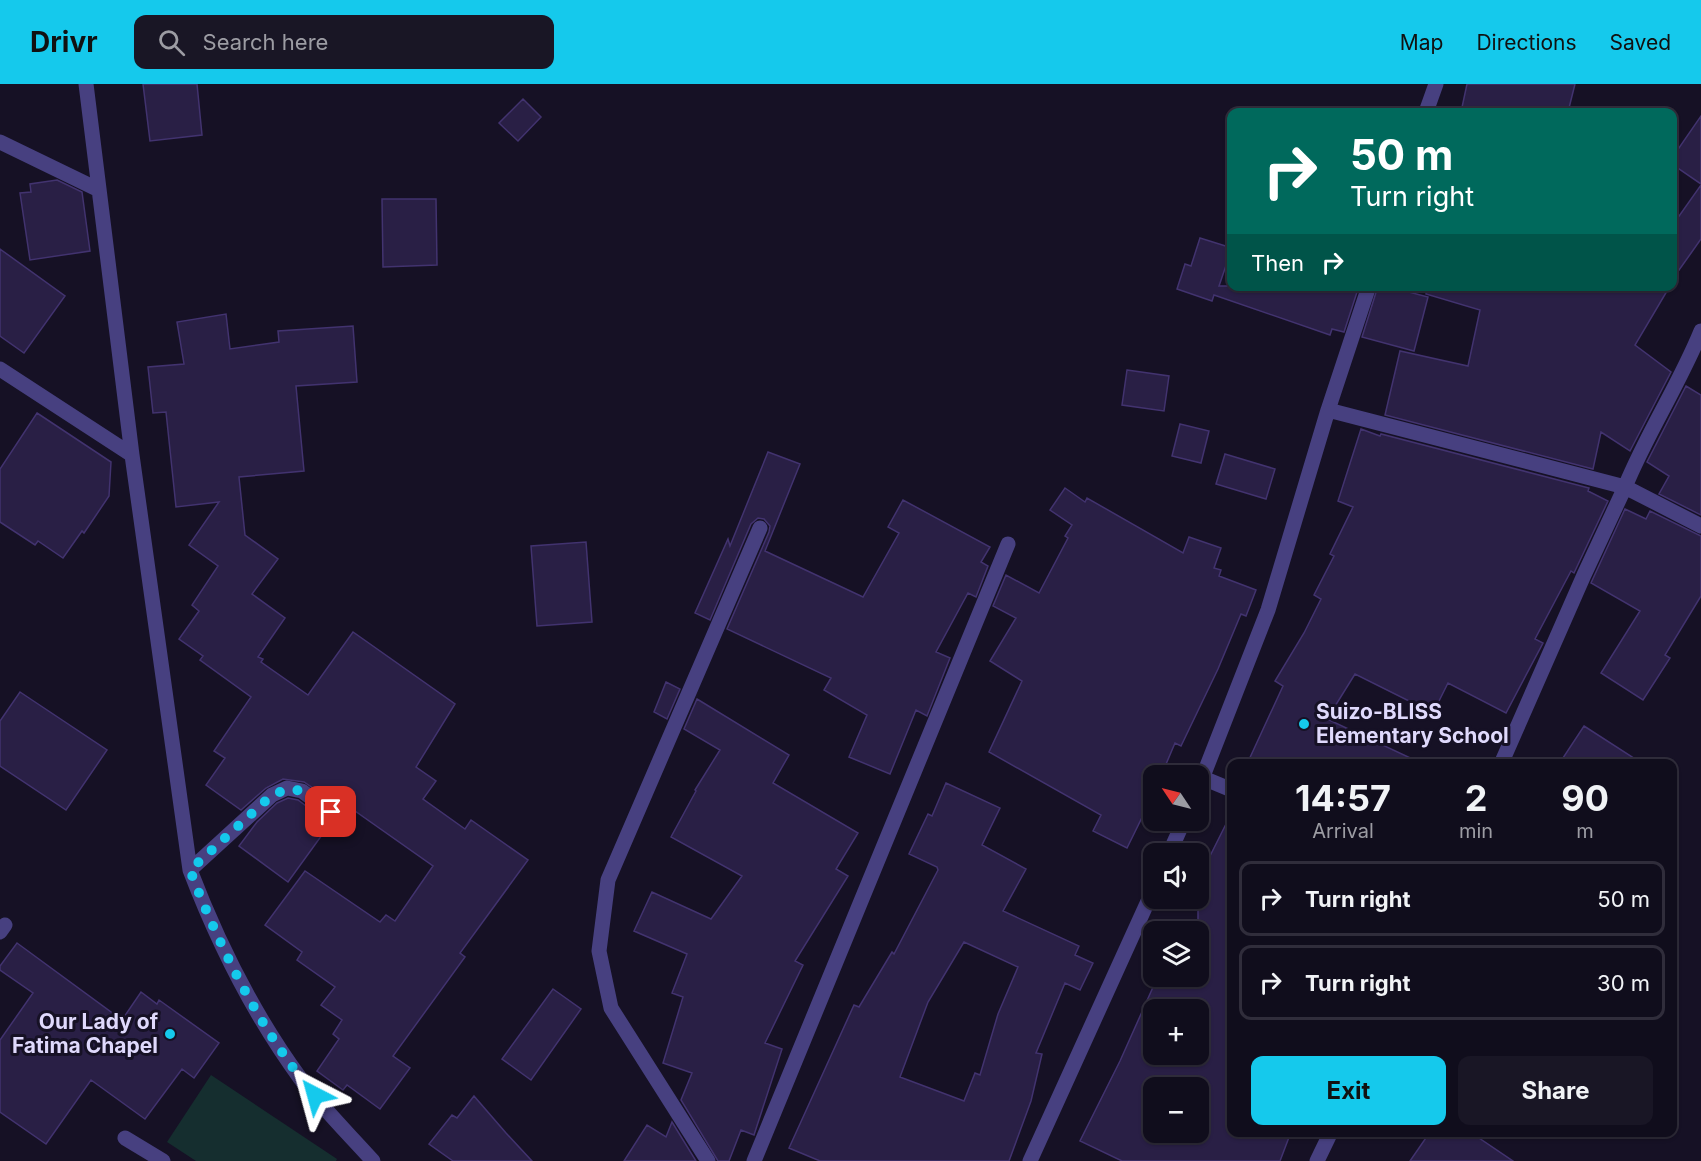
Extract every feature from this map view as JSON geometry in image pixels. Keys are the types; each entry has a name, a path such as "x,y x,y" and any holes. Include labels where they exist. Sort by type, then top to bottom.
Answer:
{"street":[{"path":"86,84 97,189 132,455 190,870 206,912 254,1006 301,1079 373,1161"},
{"path":"1427,108 1436,84"},
{"path":"0,142 97,189"},
{"path":"1208,765 1268,610 1328,410 1367,291"},
{"path":"1503,759 1638,455 1692,353 1701,331"},
{"path":"0,369 132,455"},
{"path":"1328,410 1625,487 1701,526"},
{"path":"708,1161 611,1008 599,951 608,880 760,528"},
{"path":"754,1161 1008,544"},
{"path":"1209,785 1227,789"},
{"path":"190,870 272,795 287,789 302,791 345,823"},
{"path":"1030,1161 1144,909"},
{"path":"1317,1161 1328,1137"},
{"path":"125,1138 163,1161"}],"green space":[{"path":"211,1075 337,1159 336,1161 196,1161 167,1142"}],"building":[{"path":"143,84 197,84 202,135 150,141"},
{"path":"1467,84 1575,84 1569,108 1462,108"},
{"path":"523,99 541,117 518,141 499,123"},
{"path":"1701,116 1701,184 1677,167 1677,151"},
{"path":"57,180 82,192 90,251 30,260 20,193 31,192 30,184"},
{"path":"1701,185 1701,239 1677,273 1677,219"},
{"path":"382,199 436,199 437,265 383,267"},
{"path":"1200,238 1227,246 1227,263 1219,286 1227,286 1227,291 1357,291 1344,332 1332,329 1330,335 1214,295 1212,301 1177,289 1185,264 1191,266"},
{"path":"0,249 65,296 24,353 0,336"},
{"path":"1376,291 1405,291 1428,297 1414,351 1362,337"},
{"path":"1426,291 1667,291 1635,345 1671,372 1630,451 1601,432 1593,469 1385,415 1400,351 1468,366 1480,310 1426,294"},
{"path":"226,314 230,349 279,342 278,331 353,326 357,382 296,386 304,471 239,477 245,535 278,559 252,594 285,618 258,657 263,659 261,662 308,695 353,632 455,704 416,767 436,781 423,799 465,829 471,820 528,860 460,953 465,957 393,1056 410,1068 380,1109 347,1085 343,1090 317,1071 339,1039 333,1034 342,1020 321,1005 335,987 297,960 302,952 265,925 305,871 380,922 386,915 395,921 433,866 345,804 342,808 304,782 283,779 266,788 241,810 206,785 225,758 214,751 251,697 200,660 203,656 179,639 199,611 192,605 218,566 189,545 219,502 176,507 166,412 153,413 148,367 184,364 177,322"},
{"path":"1127,370 1169,376 1164,411 1122,405"},
{"path":"1686,386 1701,395 1701,515 1659,494 1669,476 1647,462"},
{"path":"37,413 111,462 109,496 84,533 82,531 63,558 38,541 35,545 0,522 0,469"},
{"path":"1180,424 1209,431 1201,463 1172,456"},
{"path":"1361,429 1380,436 1381,434 1589,488 1588,491 1608,501 1574,573 1571,571 1535,639 1543,643 1506,713 1448,683 1433,713 1355,674 1327,719 1412,759 1249,759 1283,686 1275,681 1304,633 1321,599 1314,595 1334,556 1330,554 1353,507 1338,501"},
{"path":"768,452 800,464 765,551 863,597 899,533 888,527 903,500 990,547 981,562 988,566 976,597 968,593 936,652 950,658 927,716 916,710 890,774 849,757 867,715 824,690 831,678 727,629 769,532 770,526 764,519 758,518 751,524 710,620 695,613 728,539 730,546"},
{"path":"1225,454 1275,469 1266,499 1216,484"},
{"path":"1065,488 1085,502 1087,498 1183,553 1189,537 1221,548 1214,568 1221,570 1219,576 1256,590 1246,616 1241,614 1218,669 1181,746 1175,743 1166,765 1143,765 1143,815 1127,848 1093,831 1101,815 989,752 1022,681 990,661 1016,618 993,606 1006,575 1039,593 1068,538 1065,536 1072,525 1050,510"},
{"path":"1625,509 1646,519 1650,511 1701,536 1701,596 1665,655 1670,658 1643,700 1601,673 1640,611 1591,583"},
{"path":"586,542 592,622 537,626 531,546"},
{"path":"666,682 680,689 667,719 654,712"},
{"path":"20,692 107,750 66,810 0,766 0,721"},
{"path":"697,699 789,755 773,783 858,833 836,869 848,876 795,961 803,965 765,1043 782,1049 754,1135 741,1130 729,1161 718,1161 681,1100 692,1073 663,1063 683,997 672,993 687,954 634,931 652,892 711,919 742,876 671,837 695,790 720,750 684,729"},
{"path":"1584,726 1635,759 1562,759"},
{"path":"946,783 1000,808 982,845 1026,869 1003,911 1079,946 1075,955 1093,963 1080,990 1065,983 1036,1053 1042,1054 1031,1101 1009,1161 820,1161 789,1148 854,1005 859,1007 892,952 894,954 938,870 937,867 909,854 928,814 932,816","holes":["964,942 1018,967 998,1014 980,1075 975,1073 964,1101 900,1077 928,1002"]},
{"path":"288,798 298,800 330,824 288,882 239,846 257,822 277,803"},
{"path":"1227,822 1227,1137 1289,1137 1280,1161 1122,1161 1080,1141 1143,1010 1143,1065 1209,1065 1209,999 1148,999 1153,987 1209,987 1209,921 1198,921 1198,909 1209,909 1209,858"},
{"path":"17,943 122,1020 141,992 157,1004 159,1000 219,1043 194,1078 182,1069 145,1119 91,1080 46,1144 0,1112 0,1040 33,993 0,970 0,966"},
{"path":"553,989 581,1009 531,1080 502,1059"},
{"path":"474,1096 532,1161 453,1161 429,1144 452,1115 457,1118"},
{"path":"672,1122 696,1161 624,1161 647,1125 666,1137"},
{"path":"1427,1137 1477,1137 1513,1161 1410,1161"}],"place":[{"name":"Suizo-BLISS Elementary School","path":"1304,724"},
{"name":"Our Lady of Fatima Chapel","path":"170,1034"}],"route":[{"path":"315,1095 301,1079 254,1006 206,912 190,870 272,795 287,789 302,791 331,812"}]}
